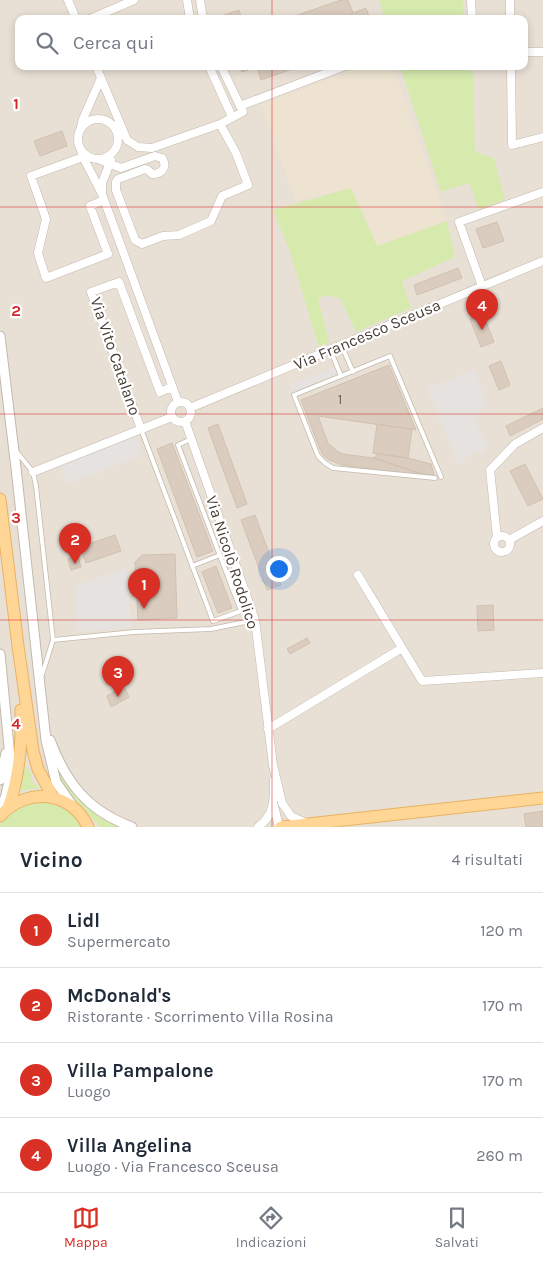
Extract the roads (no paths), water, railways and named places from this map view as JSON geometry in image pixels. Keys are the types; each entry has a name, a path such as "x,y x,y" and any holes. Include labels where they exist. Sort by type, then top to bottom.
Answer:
{"main road":[{"path":"0,498 33,751 38,769 53,797"},
{"path":"3,812 15,790 21,747 18,646"},
{"path":"3,812 22,800 37,796 53,797 76,809 89,824"},
{"path":"280,827 543,798"}],"street":[{"path":"68,0 74,15"},
{"path":"99,15 134,0"},
{"path":"187,0 189,15"},
{"path":"200,0 202,15"},
{"path":"471,0 472,15"},
{"path":"510,0 510,15"},
{"path":"528,52 543,52"},
{"path":"98,70 127,140"},
{"path":"211,70 232,117"},
{"path":"223,70 241,109"},
{"path":"80,130 89,121 101,120 107,122 116,132 138,147 152,148 220,124 241,109 334,70"},
{"path":"511,70 512,145 543,137"},
{"path":"101,78 83,119 78,143 103,197 178,402"},
{"path":"103,197 104,177 118,139 114,111"},
{"path":"104,177 121,168 156,156 162,158 165,162 162,172 158,174 152,174 144,169 118,179 116,182 116,190 135,240 138,243 142,244 163,236 179,235 211,221 222,196 248,185 236,153 220,124"},
{"path":"98,159 108,156 116,148"},
{"path":"82,153 121,168"},
{"path":"82,153 31,176 46,219 38,253 46,278 108,254 90,206 103,197"},
{"path":"482,286 459,222 543,192"},
{"name":"Via Francesco Sceusa","path":"190,408 543,261"},
{"name":"Via Vito Catalano","path":"141,428 91,292 119,282 160,392 172,387"},
{"path":"0,336 39,682 50,740 59,764 80,794 100,812 132,827"},
{"path":"178,402 184,402 190,408 191,414 185,421 176,421 172,416 172,407 178,402"},
{"path":"33,472 172,416"},
{"name":"Via Nicolò Rodolico","path":"185,421 255,620 280,827"},
{"path":"497,537 505,536 509,540 509,548 502,552 496,550 494,545 497,537 490,470 515,444 543,428"},
{"path":"509,540 543,521"},
{"path":"358,575 422,681 543,673"},
{"path":"268,729 402,648"},
{"path":"0,654 9,738 10,776 3,812"},
{"path":"42,701 51,767 56,782 76,809"},
{"path":"0,780 9,738"},
{"path":"258,827 278,803 291,816 308,824"}],"lane":[{"path":"341,344 353,372"},
{"path":"330,349 341,376"},
{"path":"435,478 332,468 318,456 294,395 390,356 441,477"},
{"path":"141,428 214,621 241,611 178,445 191,440"},
{"path":"14,449 33,472 53,640 39,682"},
{"path":"216,544 227,539"},
{"path":"192,566 220,555"},
{"path":"53,640 134,632 211,629 255,620"}],"place":[{"name":"Villa Angelina","path":"482,330"},
{"name":"McDonald's","path":"75,564"},
{"name":"Lidl","path":"144,609"},
{"name":"Villa Pampalone","path":"118,697"}]}
